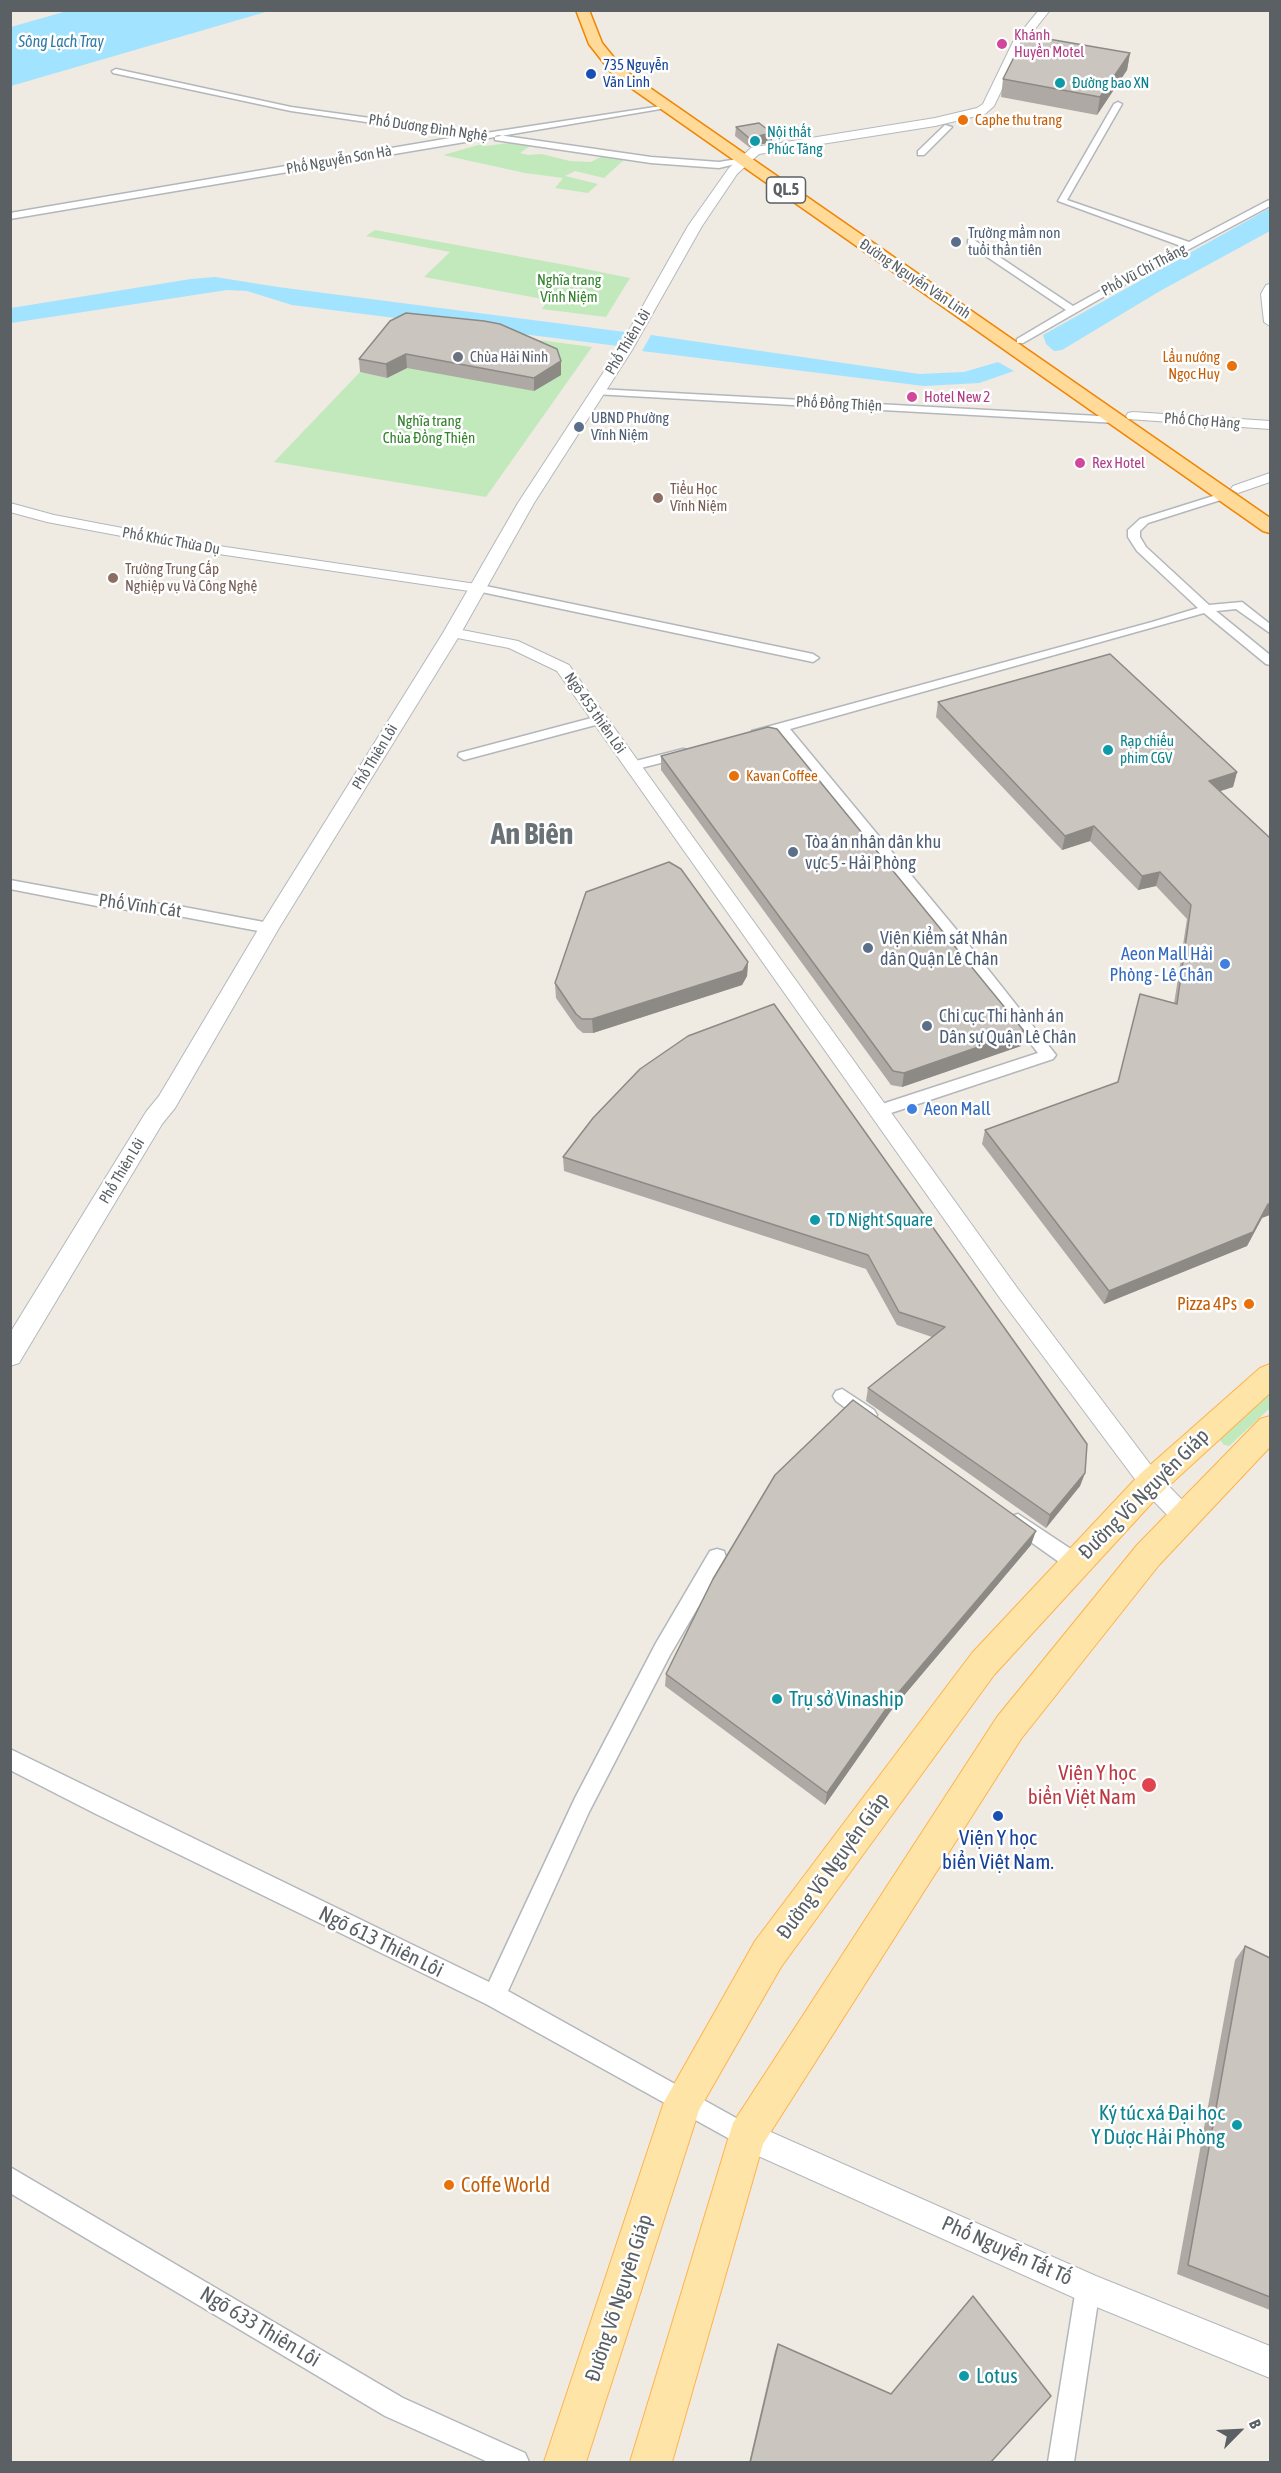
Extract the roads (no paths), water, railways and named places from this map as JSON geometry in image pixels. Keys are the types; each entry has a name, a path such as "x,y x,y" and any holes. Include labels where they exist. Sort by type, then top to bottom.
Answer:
{"highway":[{"name":"Đường Nguyễn Văn Linh","path":"582,10 596,44 619,73 1232,492 1270,527"},
{"name":"Đường Nguyễn Văn Linh","path":"596,10 612,45 638,74 746,158"},
{"name":"Đường Nguyễn Văn Linh","path":"1232,492 1270,510"}],"main road":[{"path":"746,158 754,151 935,122 981,111 988,106 1019,42 1046,10"},
{"name":"Phố Thiên Lôi","path":"10,1356 154,1118 167,1102 269,928 452,633 526,503 630,342 695,226 733,171 746,158"},
{"name":"Đường Võ Nguyên Giáp","path":"565,2463 683,2102 768,1954 982,1664 1151,1483 1270,1376"},
{"path":"651,2463 746,2136 1010,1728 1148,1555 1270,1428"}],"street":[{"name":"Phố Dương Đình Nghệ","path":"116,71 291,110 651,160 719,165 746,158"},
{"path":"1118,104 1062,201 1190,246"},
{"name":"Phố Nguyễn Sơn Hà","path":"10,216 478,136 668,107"},
{"path":"921,153 948,127"},
{"name":"Phố Vũ Chí Thắng","path":"1017,344 1072,310 1270,203"},
{"path":"970,242 1072,310"},
{"path":"1270,288 1267,294 1270,322"},
{"name":"Phố Đồng Thiện","path":"598,392 1125,418"},
{"name":"Phố Chợ Hàng","path":"1125,418 1270,425"},
{"path":"1270,477 1144,521 1134,530 1134,537 1141,549 1206,609 1270,661"},
{"name":"Phố Khúc Thừa Dụ","path":"10,507 52,519 212,549 476,588"},
{"path":"476,588 813,658"},
{"path":"740,738 1156,625 1206,609 1238,605 1270,629"},
{"name":"Ngõ 453 thiên Lôi","path":"452,633 513,644 563,668 1010,1295 1151,1483 1183,1516"},
{"path":"464,756 599,720"},
{"path":"782,728 955,937 1048,1055 879,1111"},
{"path":"633,766 698,749"},
{"name":"Phố Vĩnh Cát","path":"10,884 97,901 184,912 269,928"},
{"path":"842,1396 881,1424"},
{"path":"1008,1515 1076,1563"},
{"path":"494,1996 582,1805 663,1649 717,1557"},
{"name":"Ngõ 613 Thiên Lôi","path":"10,1759 114,1812 494,1996 746,2136"},
{"name":"Phố Nguyễn Tất Tố","path":"746,2136 1088,2288 1270,2362"},
{"name":"Ngõ 633 Thiên Lôi","path":"10,2179 394,2407 516,2463"},
{"path":"1061,2463 1088,2288"}],"water":[{"name":"Sông Lạch Tray","path":"67,11 269,11 11,86 11,27"},
{"path":"1270,208 1270,231 1160,291 1062,350 1054,351 1046,344 1043,335"},
{"path":"215,277 625,332 618,346 292,305 247,291 227,290 11,323 11,308"},
{"path":"651,335 919,374 964,372 998,362 1014,371 979,383 924,386 642,351"}],"place":[{"name":"Khánh Huyền Motel","path":"1002,44"},
{"name":"735 Nguyễn Văn Linh","path":"591,74"},
{"name":"Đường bao XN","path":"1060,83"},
{"name":"Caphe thu trang","path":"963,120"},
{"name":"Nội thất Phúc Tăng","path":"755,141"},
{"name":"Trường mầm non tuổi thần tiên","path":"956,242"},
{"name":"Chùa Hải Ninh","path":"458,357"},
{"name":"Lẩu nướng Ngọc Huy","path":"1232,366"},
{"name":"Hotel New 2","path":"912,397"},
{"name":"UBND Phường Vĩnh Niệm","path":"579,427"},
{"name":"Rex Hotel","path":"1080,463"},
{"name":"Tiểu Học Vĩnh Niệm","path":"658,498"},
{"name":"Trường Trung Cấp Nghiệp vụ Và Công Nghệ","path":"113,578"},
{"name":"Rạp chiếu phim CGV","path":"1108,750"},
{"name":"Kavan Coffee","path":"734,776"},
{"name":"Tòa án nhân dân khu vực 5 - Hải Phòng","path":"793,852"},
{"name":"Viện Kiểm sát Nhân dân Quận Lê Chân","path":"868,948"},
{"name":"Aeon Mall Hải Phòng - Lê Chân","path":"1225,964"},
{"name":"Chi cục Thi hành án Dân sự Quận Lê Chân","path":"927,1026"},
{"name":"Aeon Mall","path":"912,1109"},
{"name":"TD Night Square","path":"815,1220"},
{"name":"Pizza 4Ps","path":"1249,1304"},
{"name":"Trụ sở Vinaship","path":"777,1699"},
{"name":"Viện Y học biển Việt Nam","path":"1149,1785"},
{"name":"Viện Y học biển Việt Nam.","path":"998,1816"},
{"name":"Ký túc xá Đại học Y Dược Hải Phòng","path":"1237,2125"},
{"name":"Coffe World","path":"449,2185"},
{"name":"Lotus","path":"964,2376"}],"district":[{"name":"An Biên","path":"532,835"}],"park label":[{"name":"Nghĩa trang Vĩnh Niệm","path":"569,288"},
{"name":"Nghĩa trang Chùa Đồng Thiện","path":"429,430"}]}
